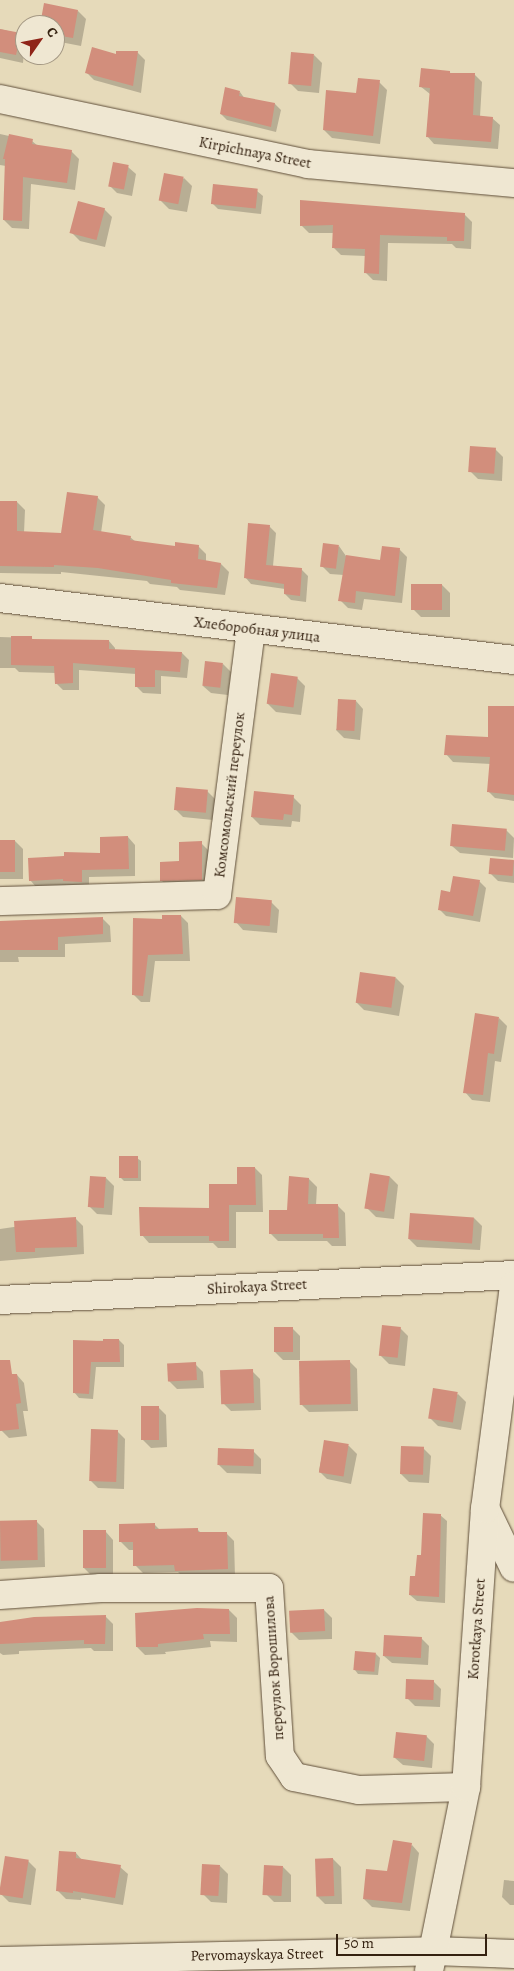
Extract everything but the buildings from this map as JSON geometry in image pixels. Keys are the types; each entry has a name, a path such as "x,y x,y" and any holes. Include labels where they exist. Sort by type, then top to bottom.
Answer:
{"street":[{"name":"Kirpichnaya Street","path":"0,99 308,164 514,183"},
{"name":"Хлеборобная улица","path":"0,598 251,630 514,660"},
{"name":"Комсомольский переулок","path":"0,901 217,895 251,630"},
{"name":"Shirokaya Street","path":"0,1300 514,1275"},
{"name":"Korotkaya Street","path":"431,1961 466,1787 485,1509 514,1286"},
{"path":"485,1509 514,1568"},
{"name":"переулок Ворошилова","path":"0,1595 101,1588 269,1588 280,1756 294,1778 359,1790 466,1787"},
{"name":"Pervomayskaya Street","path":"0,1960 431,1961 514,1954"}]}
